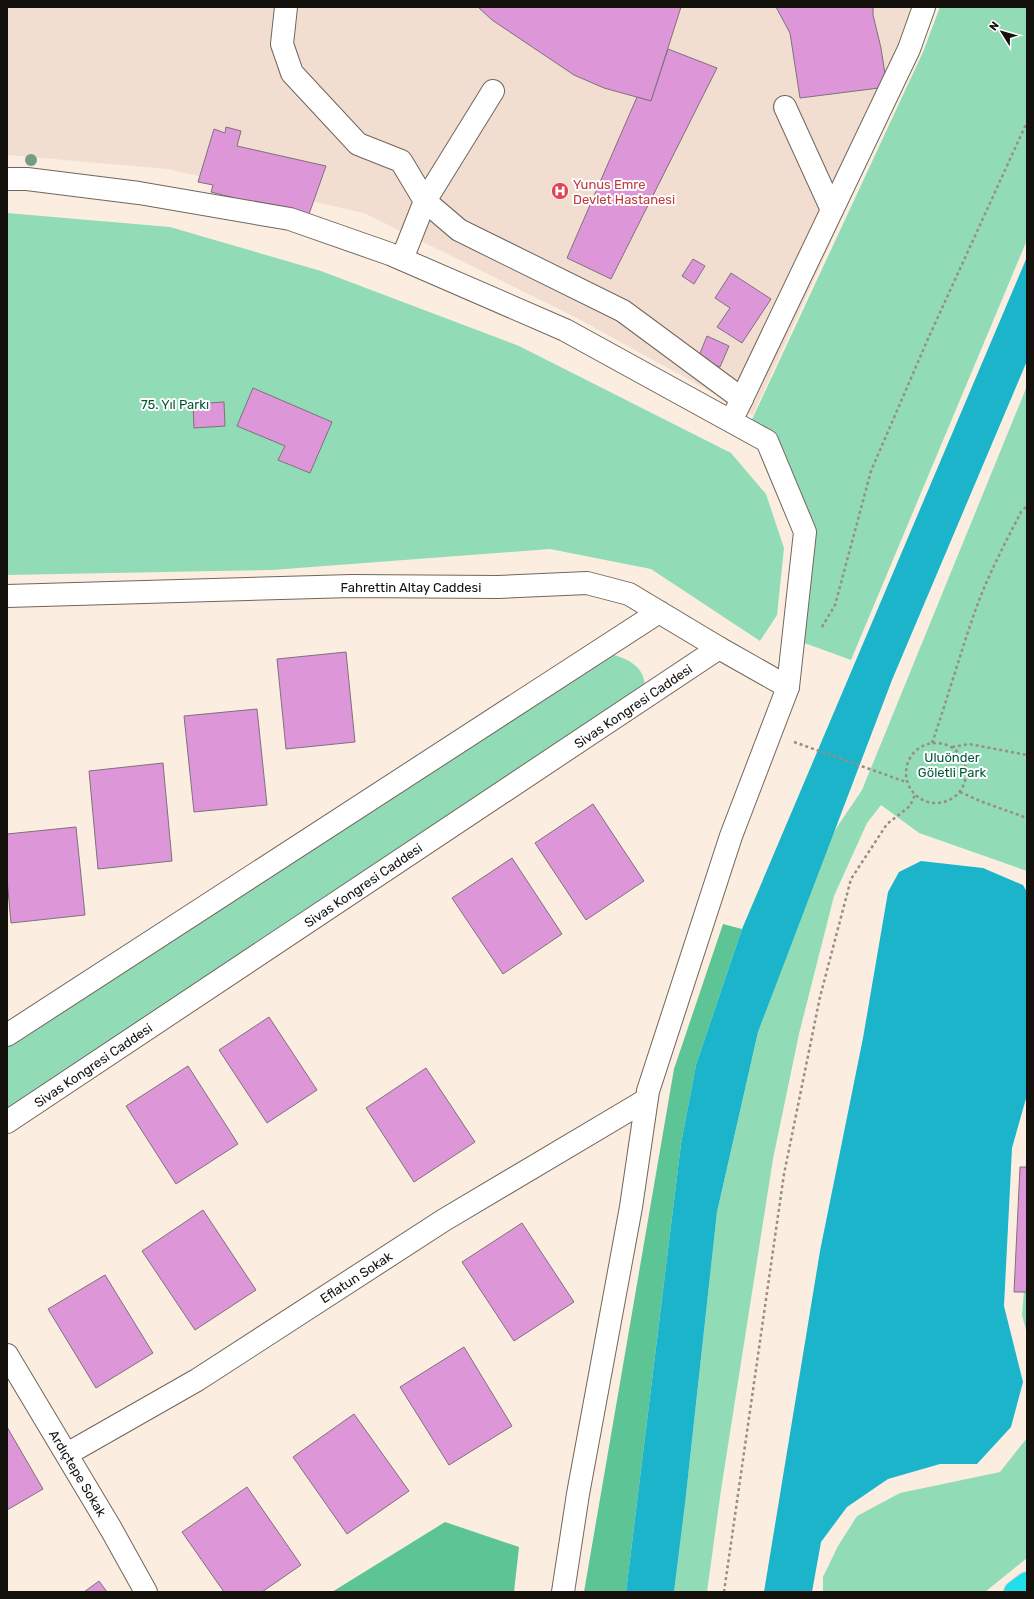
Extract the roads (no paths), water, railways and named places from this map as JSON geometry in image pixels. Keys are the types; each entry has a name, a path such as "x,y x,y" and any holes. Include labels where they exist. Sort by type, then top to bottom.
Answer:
{"highway":[{"path":"1015,1592 1027,1582"}],"street":[{"path":"286,7 282,44 292,73 358,144 401,161 425,201 459,230 623,311 742,399"},
{"path":"731,421 909,49 924,7"},
{"path":"402,259 425,201 493,91"},
{"path":"785,107 832,210"},
{"path":"7,179 27,179 139,193 290,220 402,259 565,330 767,441 805,532 788,687 731,836 646,1100 631,1207 578,1494 563,1592"},
{"name":"Fahrettin Altay Caddesi","path":"7,596 352,586 498,588 587,583 629,594 788,687"},
{"path":"7,1035 659,612"},
{"name":"Sivas Kongresi Caddesi","path":"7,1122 719,648"},
{"name":"Eflatun Sokak","path":"67,1454 197,1380 444,1220 646,1100"},
{"name":"Ardıçtepe Sokak","path":"7,1355 67,1454 146,1592"}],"water":[{"path":"1027,257 1027,361 892,680 758,1032 717,1212 674,1592 626,1592 681,1144 696,1065 742,929"},
{"path":"921,861 983,868 1023,885 1027,892 1027,1095 1012,1148 1004,1306 1023,1382 1011,1427 977,1464 940,1464 888,1479 847,1507 821,1542 812,1592 764,1592 820,1251 863,1038 888,892 899,872"}],"place":[{"name":"Yunus Emre Devlet Hastanesi","path":"560,191"}],"park label":[{"name":"75. Yıl Parkı","path":"175,404"},
{"name":"Uluönder Göletli Park","path":"952,764"}]}
